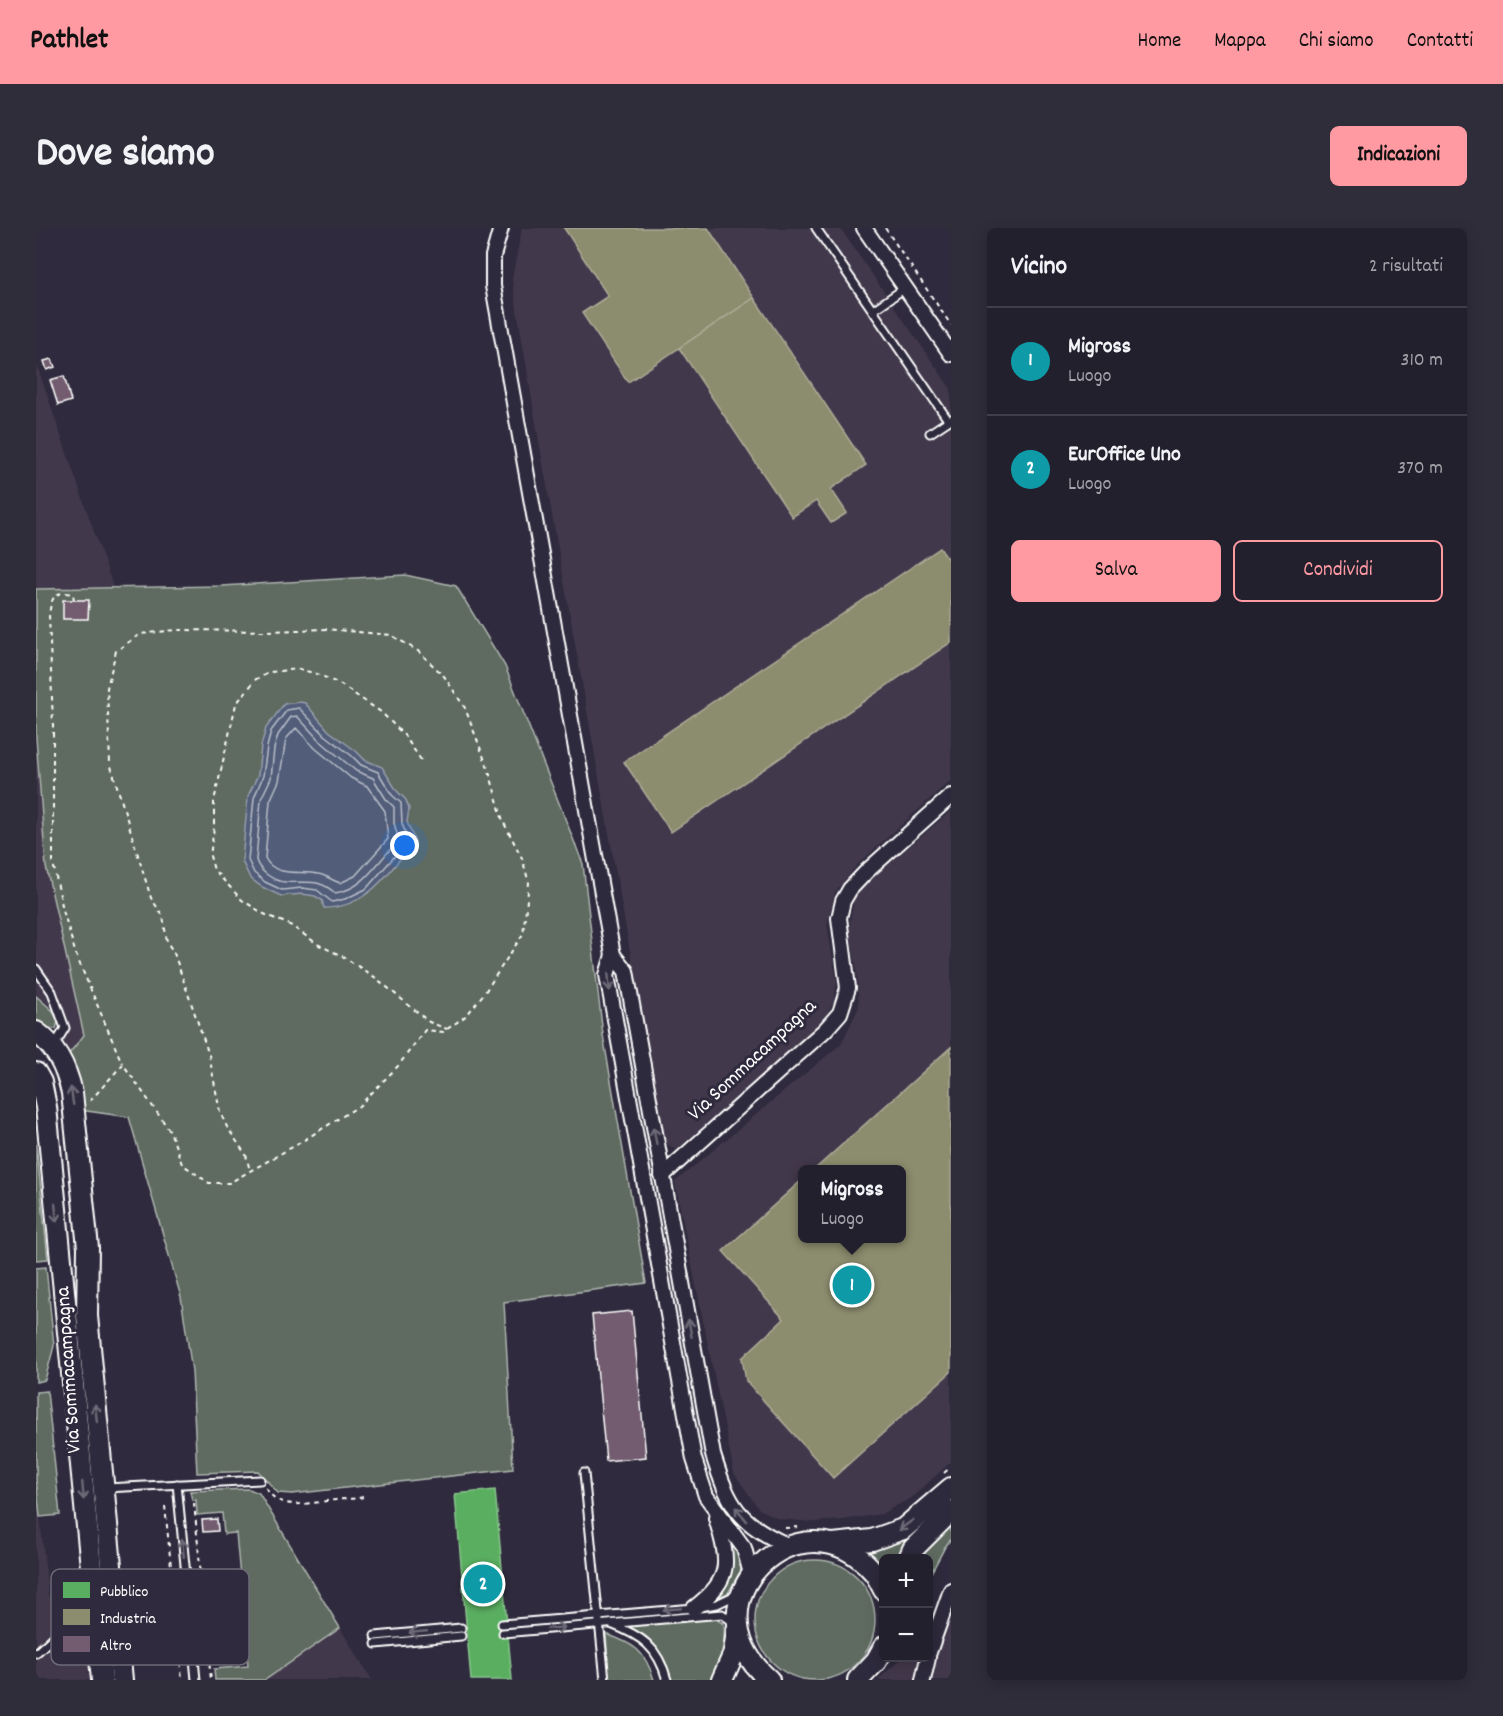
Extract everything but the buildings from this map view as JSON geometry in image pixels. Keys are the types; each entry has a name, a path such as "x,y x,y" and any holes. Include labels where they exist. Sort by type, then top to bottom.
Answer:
{"street":[{"path":"501,228 493,256 493,286 613,955 607,975 694,1459 706,1496 744,1548 748,1580"},
{"path":"864,228 951,354"},
{"name":"Via Sommacampagna","path":"662,1176 825,1030 840,1013 848,988 839,918 843,901 850,889 867,871 951,796"},
{"path":"613,955 626,971 713,1455 724,1490 742,1517 766,1536 789,1546"},
{"name":"Via Sommacampagna","path":"36,1032 52,1048 70,1081 74,1106 88,1248 87,1316 111,1569"},
{"name":"Via Sommacampagna","path":"36,1073 44,1093 46,1107 90,1569"},
{"path":"722,1680 734,1653 739,1605 748,1580 761,1562 789,1546 809,1542 830,1544 872,1540 903,1529 945,1482"},
{"path":"694,1608 706,1599 719,1583 727,1563 714,1508"},
{"path":"911,1554 951,1511"},
{"path":"830,1544 854,1554 873,1571 879,1581"},
{"path":"933,1642 951,1590"},
{"path":"738,1624 743,1647 755,1668 769,1680"},
{"path":"858,1680 879,1656"},
{"path":"923,1680 927,1662"},
{"name":"Via Sommacampagna","path":"100,1665 102,1680"},
{"name":"Via Sommacampagna","path":"120,1665 122,1680"}],"lane":[{"path":"816,228 950,419 930,433"},
{"path":"873,310 905,288"},
{"path":"36,969 51,992 65,1028 52,1048"},
{"path":"584,1473 605,1680"},
{"path":"104,1488 260,1480"},
{"path":"177,1484 185,1569"},
{"path":"502,1624 694,1608 717,1604 739,1593 748,1580"},
{"path":"503,1633 722,1614 738,1624"},
{"path":"609,1623 631,1632 650,1645 663,1664 667,1680"},
{"path":"461,1628 376,1640 461,1636"},
{"path":"36,1653 51,1639"},
{"path":"195,1665 196,1680"}],"path":[{"path":"885,228 951,325"},
{"path":"74,600 73,594 65,592 57,594 52,598 49,614 53,726 52,863 76,955 123,1064 170,1131 182,1164 209,1183 229,1183 296,1145 359,1106 398,1066 425,1030 443,1032 467,1015 523,934 529,883 522,858 503,820 489,771 465,708 444,676 418,651 391,635 326,629 177,630 140,634 116,651 107,688 110,763 151,898 163,916 167,942 174,953 209,1055 220,1112 246,1155 250,1171"},
{"path":"421,760 404,735 381,712 341,685 320,675 299,669 271,672 256,679 236,704 233,713 214,801 214,828 210,856 214,870 242,900 342,956 376,978 429,1022 447,1029"},
{"path":"74,1106 88,1103 123,1064"},
{"path":"945,1482 951,1467"},
{"path":"260,1480 274,1498 292,1505 337,1499 354,1500 363,1497"},
{"path":"194,1503 200,1569"},
{"path":"165,1506 171,1569"},
{"path":"780,1528 802,1527"},
{"path":"181,1665 182,1680"},
{"path":"210,1665 211,1680"}],"shaded area":[{"path":"522,228 840,228 951,389 951,780 857,865 835,892 827,925 837,982 833,1003 823,1022 676,1150 664,1142 540,447 512,279"},
{"path":"36,363 113,587 36,589"},
{"path":"36,738 47,868 84,1035 68,1055 56,1041 57,1026 52,1010 36,996"},
{"path":"951,811 951,1462 911,1498 881,1514 813,1522 779,1519 759,1509 734,1473 675,1182 841,1044 859,1007 857,971 849,929 855,893"},
{"path":"36,1479 48,1595 51,1598 51,1665 88,1665 89,1680 36,1680"},
{"path":"951,1613 951,1680 878,1680 898,1662 933,1662 933,1630"},
{"path":"340,1628 372,1680 263,1680"}],"green space":[{"path":"405,575 456,586 505,666 583,864 603,1035 646,1283 504,1302 513,1469 292,1494 278,1493 258,1471 197,1473 192,1371 181,1297 129,1117 80,1110 78,1089 68,1055 84,1035 46,867 36,738 36,589 222,586"},
{"path":"36,996 52,1010 58,1021 56,1029 49,1028 36,1020"},
{"path":"36,1144 48,1259 36,1260"},
{"path":"46,1267 54,1346 45,1380 36,1382 36,1268"},
{"path":"47,1391 60,1515 40,1517 36,1479 36,1392"},
{"path":"249,1489 259,1493 340,1628 265,1680 215,1680 214,1669 249,1665 249,1569 239,1569 236,1533 224,1534 222,1513 197,1515 196,1500 192,1500 190,1491"},
{"path":"951,1495 951,1501 914,1534 901,1554 879,1554 879,1572 860,1550"},
{"path":"951,1525 951,1539 933,1570 933,1554 921,1554 926,1546"},
{"path":"726,1536 741,1553 743,1563 728,1593 708,1601 721,1589"},
{"path":"815,1560 838,1565 857,1578 870,1597 875,1620 870,1643 857,1662 838,1675 815,1680 792,1675 773,1662 760,1643 755,1620 760,1597 773,1578 792,1565"},
{"path":"716,1619 724,1624 724,1639 719,1660 710,1680 671,1680 666,1663 656,1647 646,1636 627,1626"},
{"path":"606,1634 624,1641 637,1650 647,1662 654,1680 609,1680"}],"water":[{"path":"305,703 329,731 365,760 382,767 397,791 406,800 409,809 407,822 415,842 385,878 368,893 348,904 336,907 324,908 322,900 315,896 302,894 281,896 262,887 250,878 242,861 248,796 258,775 261,746 266,728 284,704"}],"place":[{"name":"Migross","path":"852,1285"},
{"name":"EurOffice Uno","path":"483,1584"}]}
